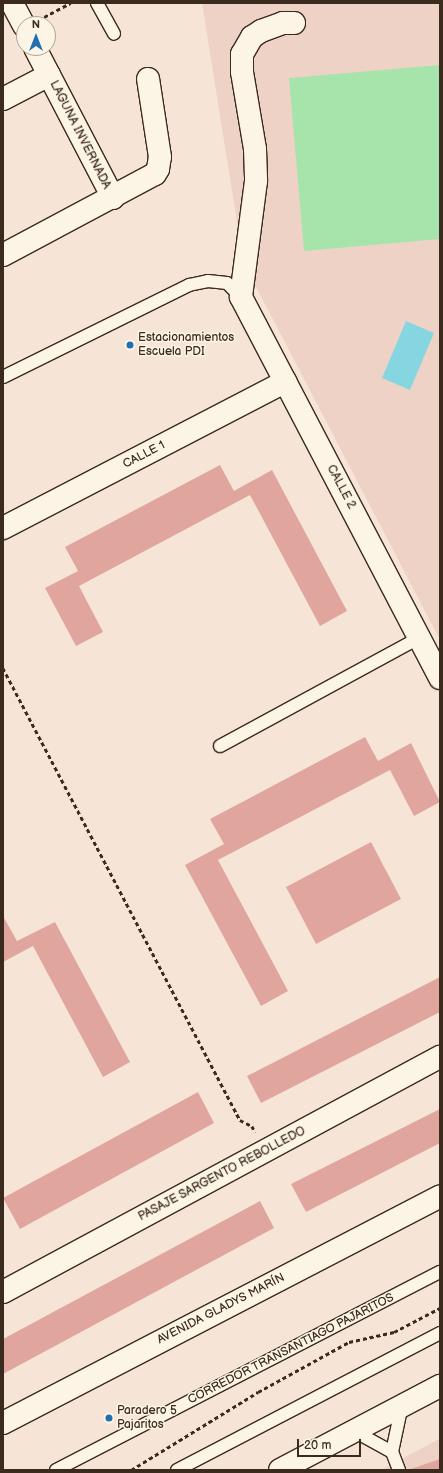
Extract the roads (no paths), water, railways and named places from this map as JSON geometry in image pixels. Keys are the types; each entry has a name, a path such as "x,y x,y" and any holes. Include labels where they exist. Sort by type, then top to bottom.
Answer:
{"street":[{"path":"12,3 24,16"},
{"path":"241,297 256,181 255,149 241,67 242,54 252,37 260,31 277,25 294,24"},
{"name":"LAGUNA INVERNADA","path":"3,255 113,198 39,56"},
{"path":"3,99 49,75"},
{"path":"113,198 150,178 158,169 160,156 148,79"},
{"name":"CALLE 2","path":"241,297 440,678"},
{"name":"CALLE 1","path":"3,528 285,382"},
{"name":"PASAJE SARGENTO REBOLLEDO","path":"3,1292 440,1057"},
{"name":"AVENIDA GLADYS MARÍN","path":"3,1423 440,1196"},
{"path":"280,1470 402,1405 438,1390"}],"lane":[{"path":"97,3 114,34"},
{"path":"3,378 189,285 208,281 227,283 241,297"},
{"path":"220,746 420,638"},
{"name":"CORREDOR TRANSANTIAGO PAJARITOS","path":"56,1470 440,1272"},
{"path":"178,1470 440,1333"},
{"path":"399,1470 392,1452 402,1405"},
{"path":"354,1431 392,1452"}],"water":[{"path":"406,321 434,333 410,390 382,378"}],"place":[{"name":"Estacionamientos Escuela PDI","path":"130,345"},
{"name":"Paradero 5 Pajaritos","path":"109,1418"}]}
